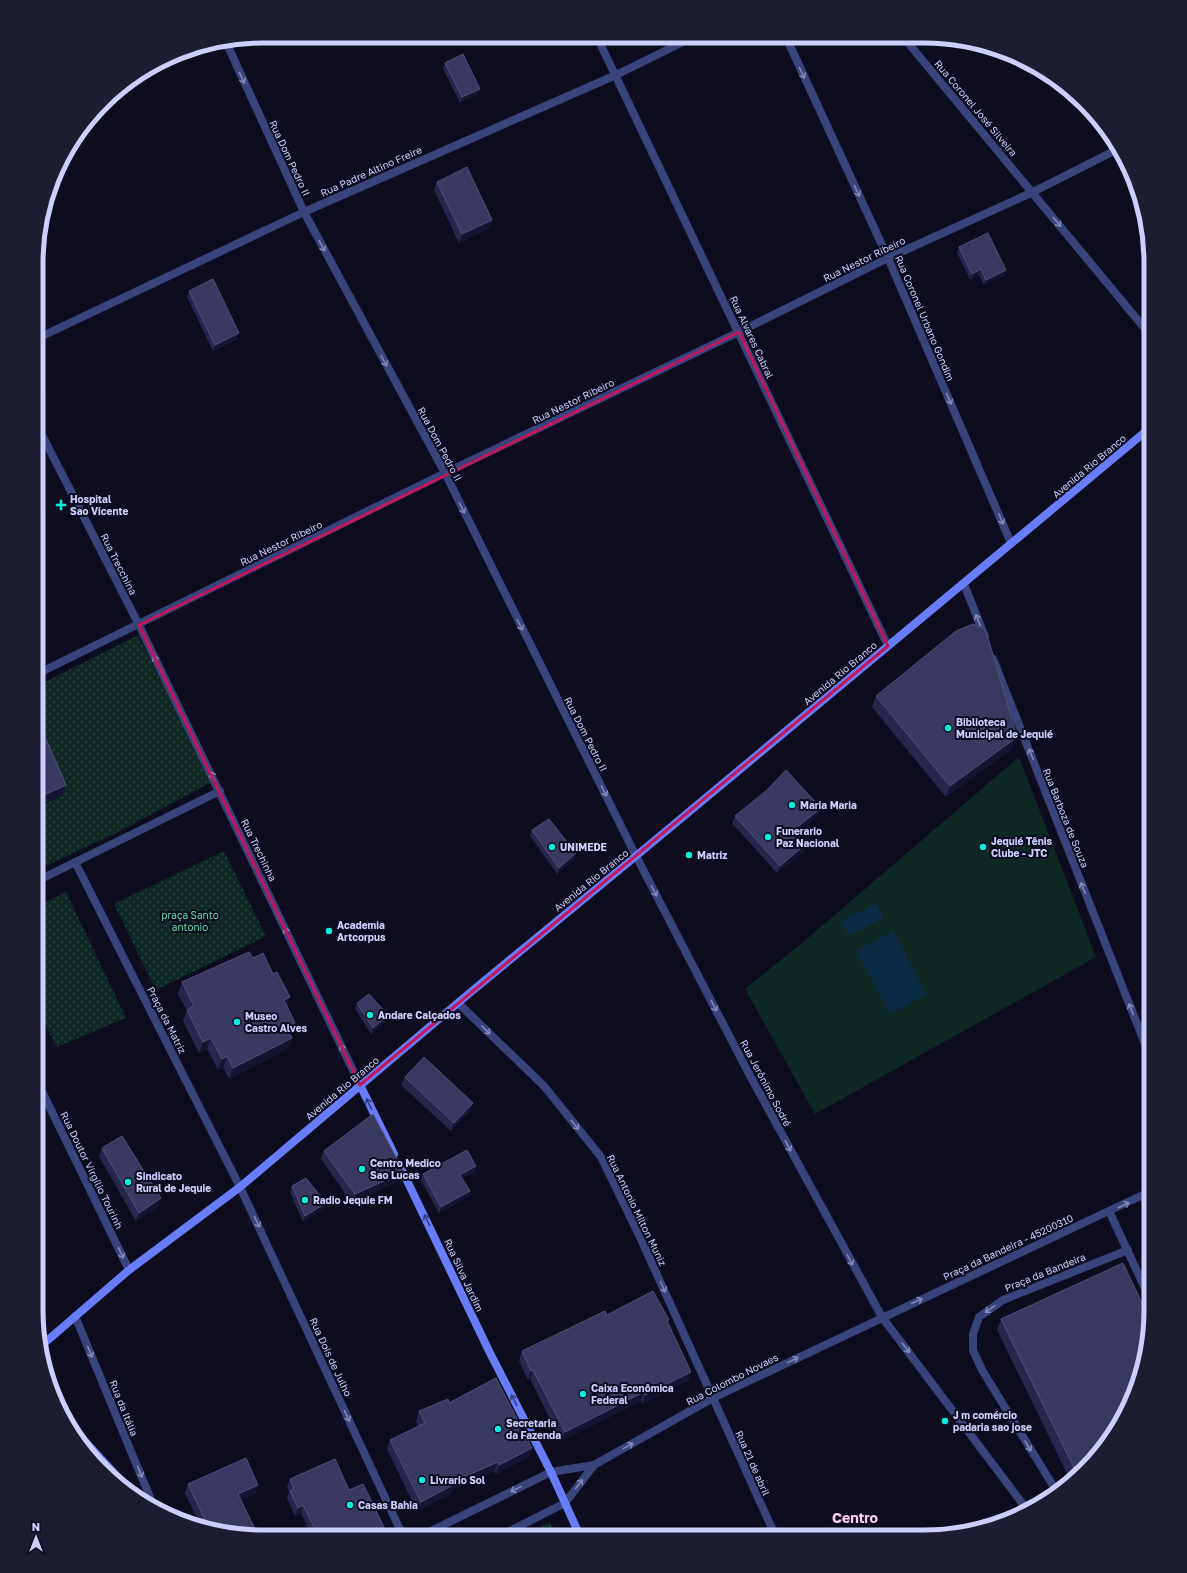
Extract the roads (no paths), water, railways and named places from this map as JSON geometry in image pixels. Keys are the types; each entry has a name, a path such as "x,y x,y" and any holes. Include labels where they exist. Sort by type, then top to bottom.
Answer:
{"main road":[{"name":"Avenida Rio Branco","path":"45,1342 129,1270 240,1187 458,1003 964,584 1144,433"},
{"name":"Rua Silva Jardim","path":"360,1085 490,1353 551,1472 577,1530"}],"street":[{"name":"Rua Alvares Cabral","path":"600,43 888,646"},
{"name":"Rua Padre Altino Freire","path":"43,336 304,212 616,75 681,43"},
{"name":"Rua Coronel Urbano Gondim","path":"788,43 888,258 1011,543"},
{"name":"Rua Coronel José Silveira","path":"908,43 1144,327"},
{"name":"Rua Dom Pedro II","path":"228,46 304,212 445,473 636,856"},
{"name":"Rua Nestor Ribeiro","path":"43,671 445,473 739,332 888,258 1033,192 1113,151"},
{"name":"Rua Trecchina","path":"43,437 138,625"},
{"name":"Rua Barboza de Souza","path":"964,584 1144,1040"},
{"name":"Rua Trechinha","path":"138,625 220,791 360,1085"},
{"path":"43,878 220,791"},
{"name":"Rua Jerônimo Sodré","path":"636,856 748,1072 882,1317"},
{"name":"Praça da Matriz","path":"75,862 240,1187"},
{"name":"Rua Antonio Milton Muniz","path":"458,1003 544,1086 601,1156 639,1235 713,1398"},
{"name":"Rua Doutor Virgílio Tourinh","path":"43,1093 129,1270"},
{"name":"Rua Dois de Julho","path":"240,1187 400,1530"},
{"name":"Praça da Bandeira - 45200310","path":"882,1317 1143,1196"},
{"path":"1109,1211 1144,1287"},
{"name":"Praça da Bandeira","path":"1053,1488 982,1370 973,1350 973,1334 979,1317 1003,1300 1128,1250"},
{"name":"Rua da Itália","path":"76,1316 151,1499"},
{"path":"882,1317 1024,1505"},
{"name":"Rua Colombo Novaes","path":"594,1465 713,1398 882,1317"},
{"name":"Rua 21 de abril","path":"713,1398 773,1530"},
{"path":"433,1530 551,1472 594,1465"},
{"path":"512,1530 565,1503 594,1465"}],"water":[{"path":"876,903 884,917 849,936 841,921"},
{"path":"893,931 927,995 890,1014 856,951"}],"place":[{"name":"Hospital Sao Vicente","path":"61,505"},
{"name":"Biblioteca Municipal de Jequié","path":"948,728"},
{"name":"Maria Maria","path":"792,805"},
{"name":"Funerario Paz Nacional","path":"768,837"},
{"name":"UNIMEDE","path":"552,847"},
{"name":"Jequié Tênis Clube - JTC","path":"983,847"},
{"name":"Matriz","path":"689,855"},
{"name":"Academia Artcorpus","path":"329,931"},
{"name":"Andare Calçados","path":"370,1015"},
{"name":"Museo Castro Alves","path":"237,1022"},
{"name":"Centro Medico Sao Lucas","path":"362,1169"},
{"name":"Sindicato Rural de Jequie","path":"128,1182"},
{"name":"Radio Jequie FM","path":"305,1200"},
{"name":"Caixa Econômica Federal","path":"583,1394"},
{"name":"J m comércio padaria sao jose","path":"945,1421"},
{"name":"Secretaria da Fazenda","path":"498,1429"},
{"name":"Livrario Sol","path":"422,1480"},
{"name":"Casas Bahia","path":"350,1505"}],"district":[{"name":"Centro","path":"855,1517"}],"park label":[{"name":"praça Santo antonio","path":"190,920"}]}
